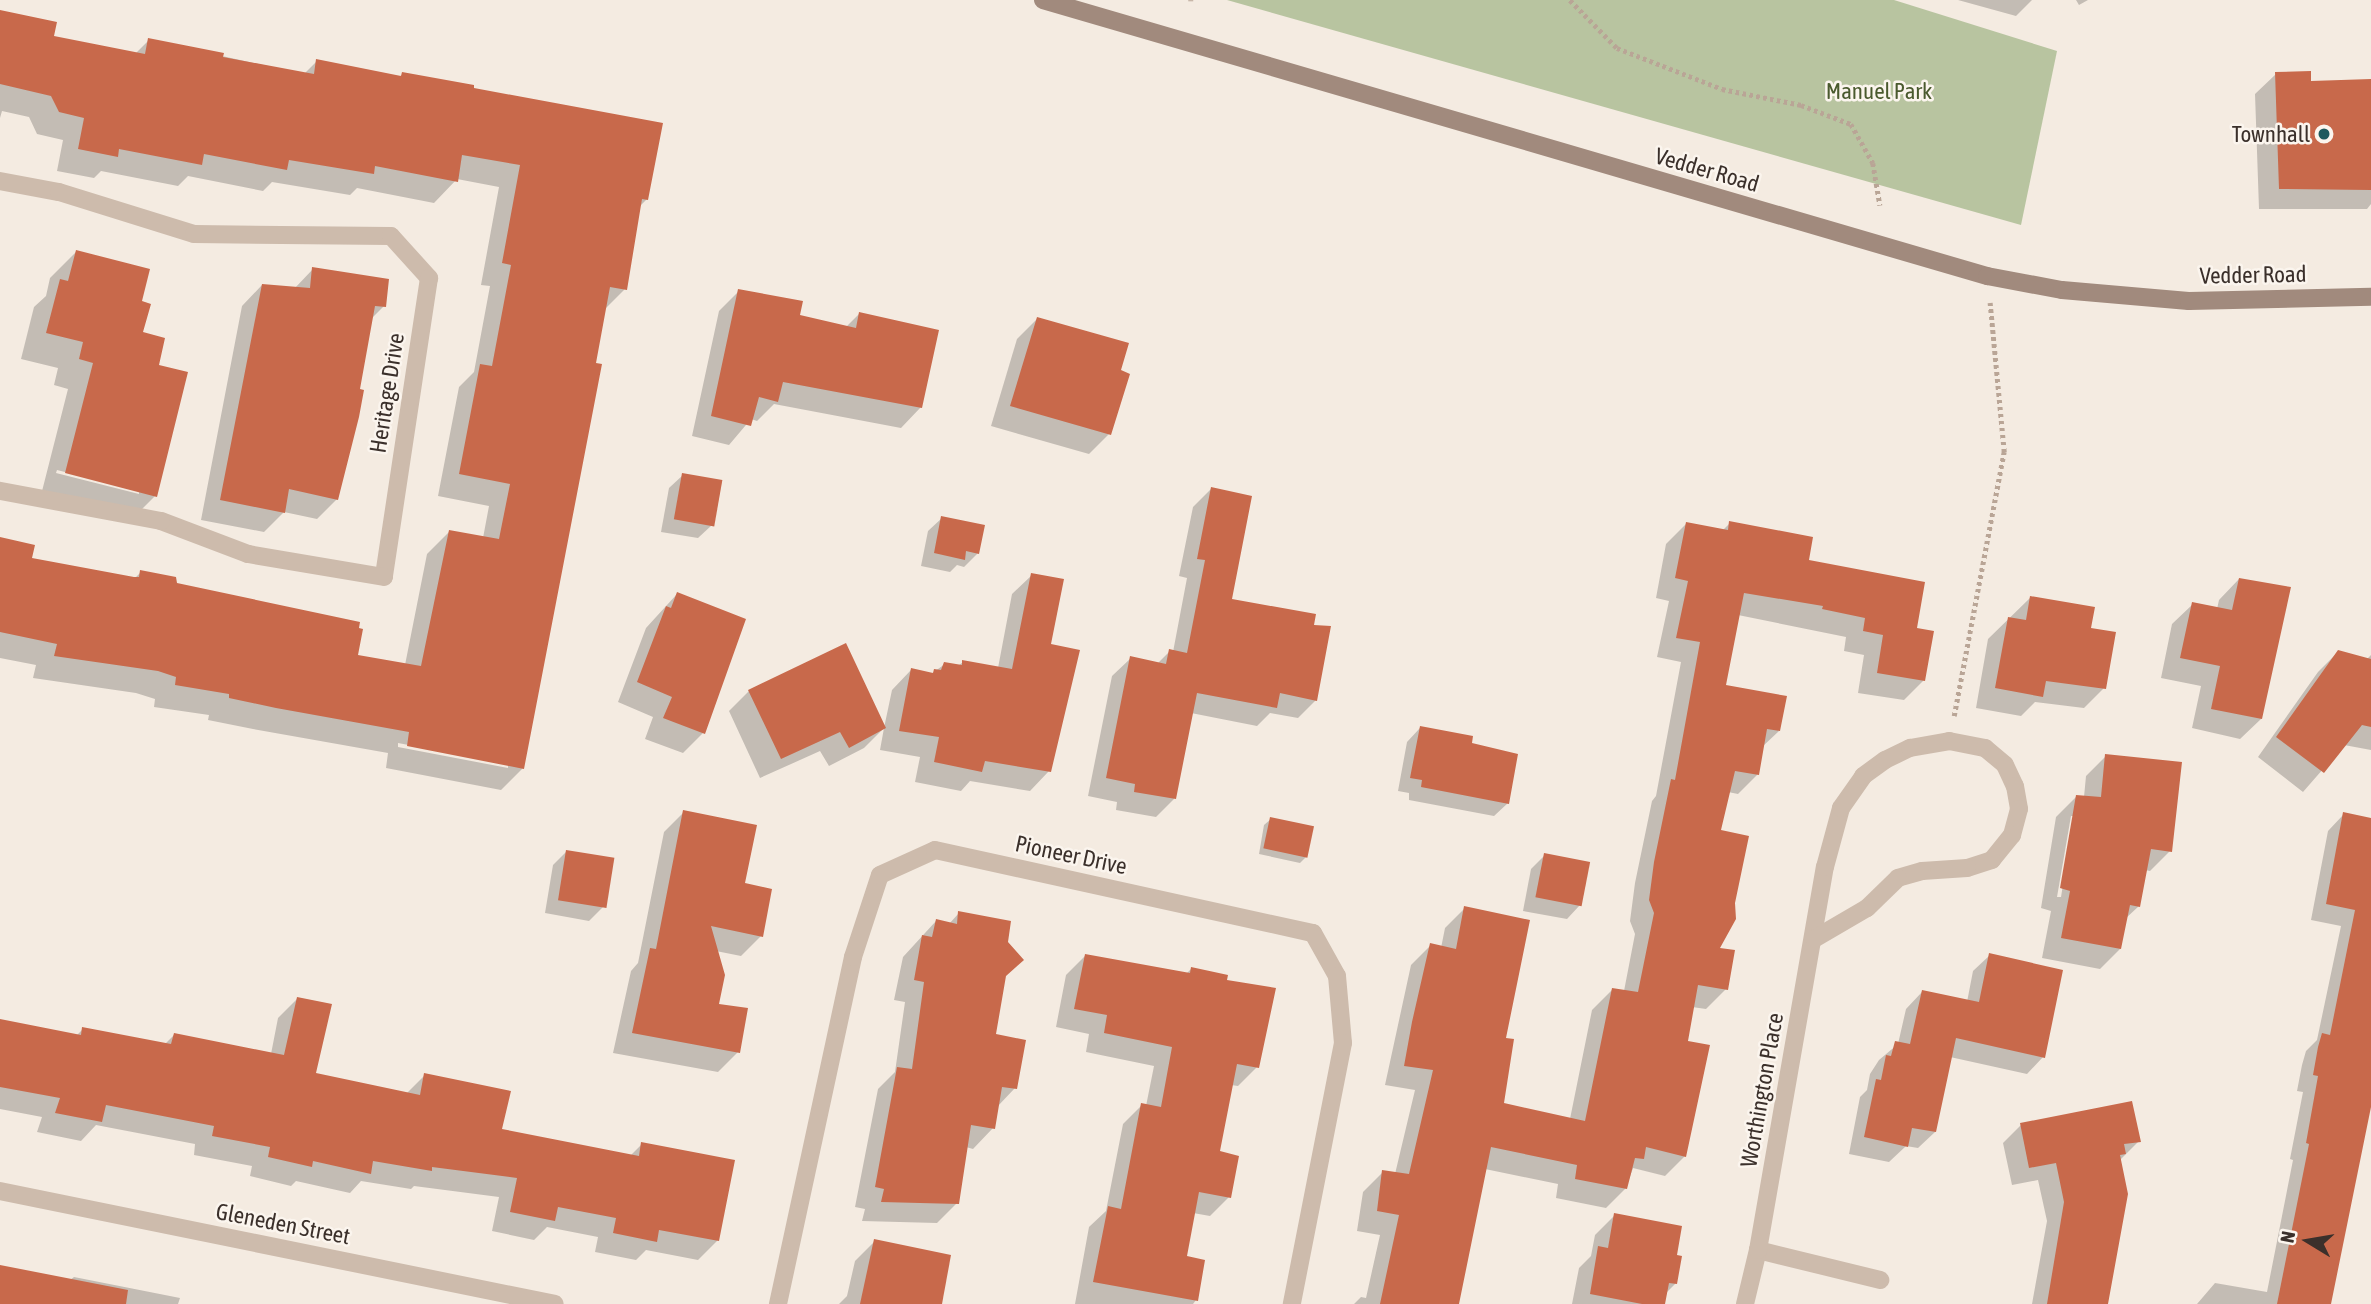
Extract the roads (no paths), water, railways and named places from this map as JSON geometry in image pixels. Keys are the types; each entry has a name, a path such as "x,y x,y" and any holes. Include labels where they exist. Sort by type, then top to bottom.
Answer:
{"main road":[{"name":"Vedder Road","path":"1043,0 1987,276 2075,292 2189,301 2371,297"}],"street":[{"name":"Heritage Drive","path":"0,181 59,192 194,234 391,236 429,278 384,577 248,554 161,521 0,491"},
{"name":"Worthington Place","path":"1745,1304 1758,1250 1825,867 1841,808 1863,776 1885,760 1910,748 1949,741 1985,748 2004,765 2015,786 2018,809 2011,835 1992,860 1967,868 1922,871 1898,878 1867,908 1814,939"},
{"name":"Pioneer Drive","path":"778,1304 853,957 880,875 934,850 1313,933 1337,976 1343,1044 1292,1304"},
{"name":"Gleneden Street","path":"0,1191 555,1304"},
{"path":"1758,1250 1880,1280"}],"place":[{"name":"Townhall","path":"2324,134"}],"park label":[{"name":"Manuel Park","path":"1879,91"}]}
